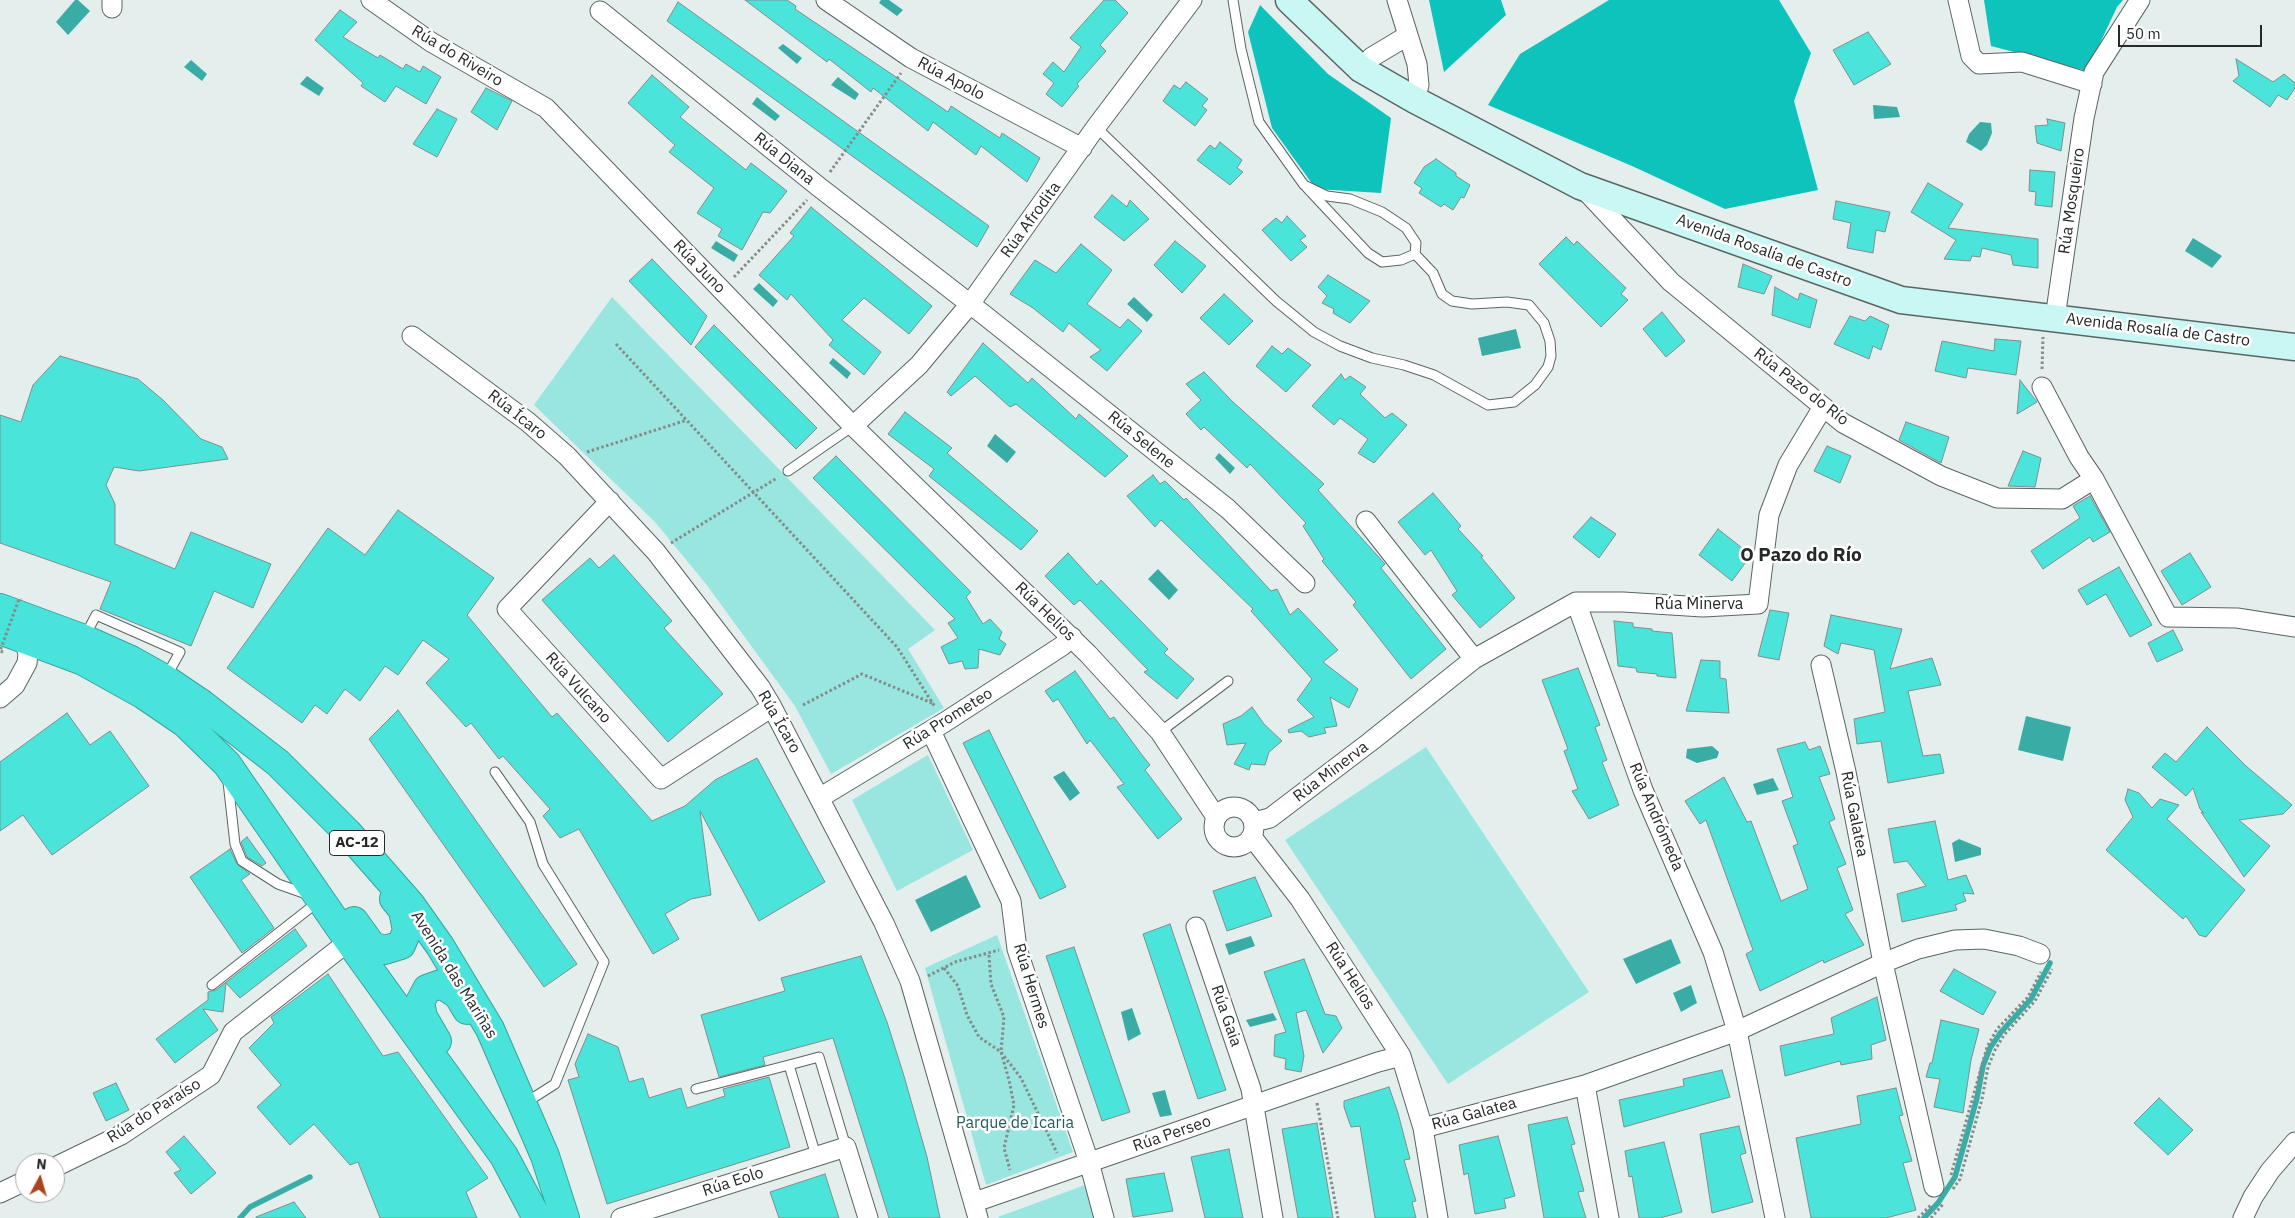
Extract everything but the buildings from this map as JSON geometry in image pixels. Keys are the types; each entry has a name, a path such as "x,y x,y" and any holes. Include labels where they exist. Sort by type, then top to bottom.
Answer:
{"highway":[{"name":"Avenida das Mariñas","path":"11,604 131,660 202,704 278,763 347,832 411,905 440,946 490,1029 545,1156 564,1218"},
{"path":"7,639 83,661 144,694 185,723 226,764 504,1156"},
{"path":"257,806 296,840 372,946 385,950 401,945 407,931 403,910 369,869 347,832"},
{"path":"508,1071 458,995 441,984 427,989 420,1002 423,1017 473,1094 537,1218"}],"street":[{"name":"Rúa do Riveiro","path":"370,0 431,42 546,108"},
{"name":"Rúa Apolo","path":"826,0 911,58 1082,148"},
{"name":"Rúa Afrodita","path":"853,426 919,365 970,304 1096,127 1192,0"},
{"name":"Avenida Rosalía de Castro","path":"1289,0 1361,69 1415,100 1580,186 1901,300 2295,347"},
{"path":"1398,0 1406,36 1418,71 1419,85 1415,100"},
{"path":"1958,0 1971,56 1979,64 2022,62 2092,84"},
{"name":"Rúa Mosqueiro","path":"2050,317 2084,118 2094,72 2140,0"},
{"name":"Rúa Diana","path":"600,10 819,187 970,304"},
{"path":"1361,69 1372,57 1406,36"},
{"name":"Rúa Juno","path":"546,108 853,426"},
{"name":"Rúa Pazo do Río","path":"1580,186 1671,282 1843,423 1941,476 1997,498 2062,499 2094,479"},
{"name":"Rúa Selene","path":"970,304 1228,509 1304,583"},
{"name":"Rúa Ícaro","path":"412,336 528,422 567,456 656,552 772,707 884,923 910,980 976,1210"},
{"path":"2042,387 2168,617 2237,618 2295,627"},
{"name":"Rúa Minerva","path":"1253,830 1370,742 1474,659 1576,602 1623,602 1703,607 1758,604 1769,515 1788,465 1824,407"},
{"name":"Rúa Helios","path":"853,426 1072,637 1160,732 1216,817"},
{"name":"Rúa Vulcano","path":"610,501 507,609 661,779 772,707"},
{"path":"1366,522 1474,659"},
{"name":"Rúa Andrómeda","path":"1576,602 1643,790 1713,952 1737,1031"},
{"name":"Rúa Prometeo","path":"820,797 938,726 1062,646 1072,637"},
{"path":"0,698 16,685 27,663 28,654 26,646 7,639"},
{"name":"Rúa Galatea","path":"1821,666 1846,772 1883,963 1942,1193"},
{"name":"Rúa Hermes","path":"938,726 1011,901 1017,950 1089,1162"},
{"name":"Rúa Helios","path":"1253,830 1244,844 1238,847 1227,846 1221,843 1214,830 1216,817 1224,809 1238,807 1244,809 1253,830 1300,899 1401,1056 1423,1128"},
{"name":"Rúa Gaia","path":"1196,926 1255,1106"},
{"name":"Rúa Galatea","path":"1438,1218 1423,1128 1585,1085 1737,1031 1883,963 1918,949 1955,940 1984,938 2018,946 2044,956"},
{"name":"Rúa do Paraíso","path":"65,1162 121,1135 211,1075 233,1032 350,941"},
{"path":"1737,1031 1775,1218"},
{"name":"Rúa Perseo","path":"976,1210 1016,1188 1314,1084 1401,1056"},
{"path":"1585,1085 1609,1218"},
{"path":"1255,1106 1273,1218"},
{"path":"2243,1218 2253,1197 2270,1172 2295,1142"},
{"path":"846,1147 868,1218"},
{"name":"Rúa Eolo","path":"621,1218 846,1147"},
{"path":"1089,1162 1104,1218"},
{"path":"0,1193 15,1186"}],"lane":[{"path":"1234,0 1241,49 1259,122 1304,184 1368,254 1382,262 1401,260 1415,254"},
{"path":"1096,127 1276,300 1314,332 1340,346 1372,358 1404,365 1434,375 1488,405 1514,402 1535,385 1548,366 1551,356 1550,341 1544,323 1529,305 1507,302 1472,304 1452,301 1442,294 1433,273 1415,254 1416,243 1406,228 1382,212 1350,199 1327,196 1304,184"},
{"path":"788,471 853,426"},
{"path":"1160,732 1228,681"},
{"path":"226,764 235,844 242,861 278,884 321,899"},
{"path":"495,772 530,822 543,864 604,962 555,1084 523,1105"},
{"path":"212,985 321,899"},
{"path":"696,1089 819,1057 846,1147"},
{"path":"789,1065 816,1156"}],"path":[{"path":"2042,387 2050,317"},
{"path":"616,344 897,646 933,703 938,726"},
{"path":"567,456 584,453 687,420"},
{"path":"672,542 776,478"},
{"path":"7,639 0,651 18,599 11,604"},
{"path":"803,705 862,674 933,703"},
{"path":"910,980 927,976 955,962 988,955 1016,941"},
{"path":"988,955 991,984 1004,1017 1001,1052 1010,1080 1014,1106 1004,1148 1016,1188"},
{"path":"1918,1218 1942,1193 1960,1179 1994,1050 2004,1034 2036,1001 2056,961 2044,956 2028,997 1997,1029 1987,1046 1951,1175 1942,1193 1931,1218"},
{"path":"944,968 958,986 967,1015 979,1037 1001,1052 1021,1078 1064,1171"},
{"path":"1314,1084 1338,1218"}],"green space":[{"path":"612,297 935,630 908,649 944,708 831,774 795,706 706,584 655,522 534,405"},
{"path":"1426,747 1589,992 1448,1084 1285,840"},
{"path":"928,755 973,850 897,891 852,800"},
{"name":"Parque de Icaria","path":"997,935 1073,1152 986,1185 925,968"},
{"path":"1088,1184 1094,1218 998,1217"}],"shaded area":[{"path":"75,0 78,0 90,11 68,35 56,22"},
{"path":"881,0 889,0 903,10 897,16 879,3"},
{"path":"1429,0 1501,0 1506,15 1444,72"},
{"path":"1609,0 1779,0 1811,53 1794,101 1818,190 1725,209 1632,166 1488,105 1520,54"},
{"path":"1984,0 2123,0 2117,7 2087,71 1991,46"},
{"path":"1260,5 1328,74 1391,118 1381,193 1316,189 1272,128 1248,32"},
{"path":"783,44 802,58 797,64 778,48"},
{"path":"191,60 207,74 202,81 184,67"},
{"path":"307,76 324,88 319,96 300,84"},
{"path":"838,77 859,94 855,100 831,85"},
{"path":"757,97 780,116 775,121 752,104"},
{"path":"1873,105 1897,107 1900,117 1874,119"},
{"path":"1980,122 1991,123 1992,133 1987,145 1981,151 1966,142 1969,134"},
{"path":"2193,238 2222,256 2212,268 2185,251"},
{"path":"716,241 738,255 734,262 711,248"},
{"path":"759,283 778,301 773,307 753,289"},
{"path":"1134,297 1153,315 1147,322 1127,304"},
{"path":"1516,329 1521,348 1482,356 1478,338"},
{"path":"833,358 851,373 847,379 829,363"},
{"path":"995,434 1016,452 1007,463 987,446"},
{"path":"1219,453 1235,468 1230,474 1215,458"},
{"path":"1158,569 1178,590 1169,600 1148,579"},
{"path":"2026,716 2071,727 2063,761 2018,750"},
{"path":"1712,746 1719,752 1717,758 1697,763 1686,758 1687,749"},
{"path":"1064,771 1080,793 1070,801 1053,777"},
{"path":"1773,778 1779,790 1757,795 1753,784"},
{"path":"1959,839 1981,848 1981,855 1955,862 1952,843"},
{"path":"966,875 981,907 931,932 915,900"},
{"path":"1251,936 1255,946 1229,955 1225,944"},
{"path":"1671,939 1681,963 1636,984 1623,959"},
{"path":"1691,985 1697,1003 1681,1012 1673,993"},
{"path":"1132,1008 1141,1034 1128,1041 1121,1012"},
{"path":"1273,1013 1277,1020 1250,1027 1246,1020"},
{"path":"1165,1090 1172,1115 1160,1117 1152,1093"}],"waterway":[{"path":"1924,1218 1938,1203 1955,1177 1977,1098 1983,1066 1990,1048 2001,1032 2031,999 2050,963"},
{"path":"240,1218 250,1207 310,1177"}],"district":[{"name":"O Pazo do Río","path":"1801,556"}]}
